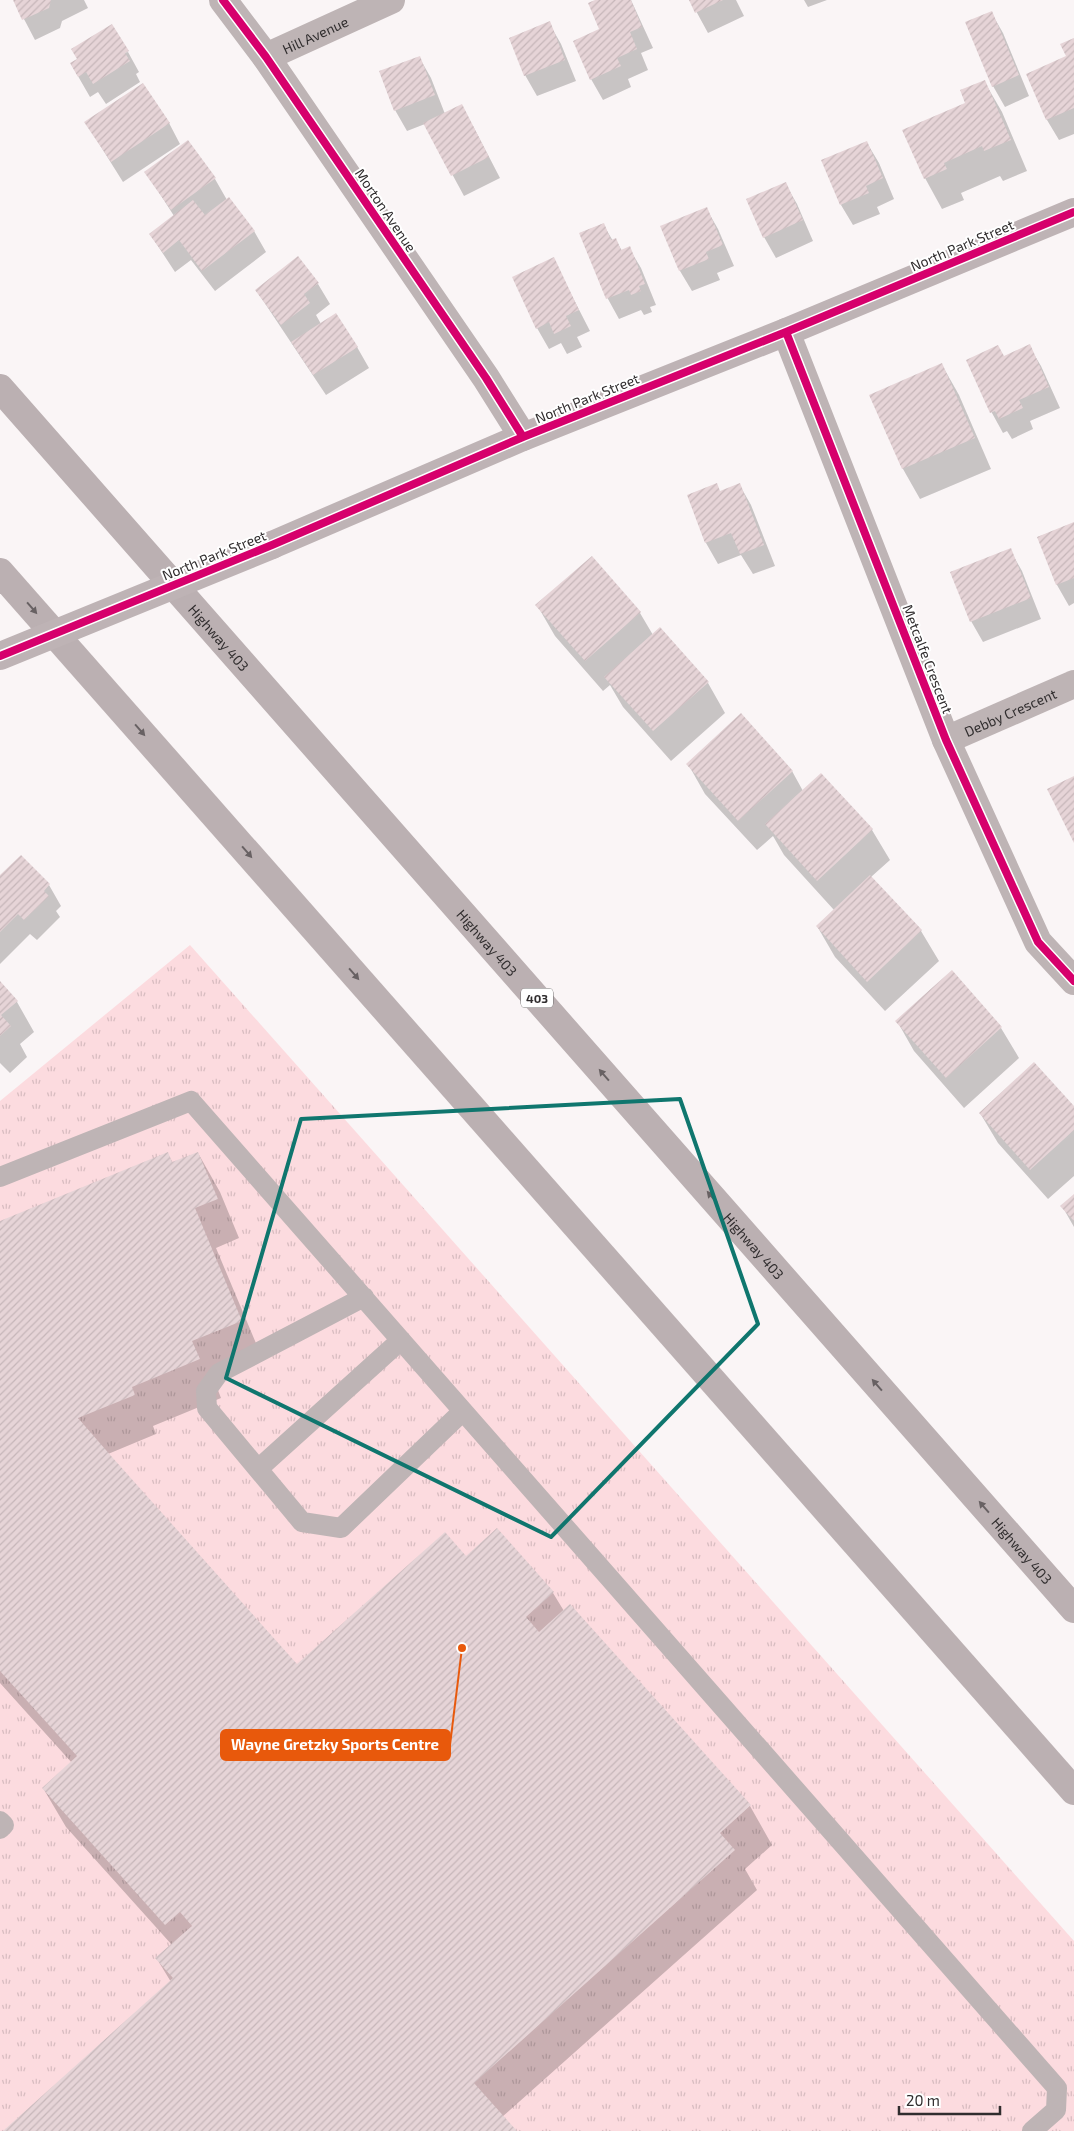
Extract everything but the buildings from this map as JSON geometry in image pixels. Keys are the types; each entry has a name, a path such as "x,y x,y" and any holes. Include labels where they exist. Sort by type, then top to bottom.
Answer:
{"highway":[{"name":"Highway 403","path":"0,388 1074,1609"},
{"path":"0,572 1074,1791"}],"main road":[{"name":"North Park Street","path":"0,656 272,545 523,437 786,332 1074,212"}],"street":[{"name":"Morton Avenue","path":"223,0 266,57 486,378 523,437"},
{"name":"Hill Avenue","path":"266,57 391,0"},
{"name":"Metcalfe Crescent","path":"786,332 946,740 1038,942 1074,981"},
{"name":"Debby Crescent","path":"946,740 1074,684"}],"lane":[{"path":"0,1177 191,1101 1057,2088 1056,2110 1032,2131"},
{"path":"364,1298 220,1374 206,1391 207,1408 302,1522 341,1528 463,1411"},
{"path":"258,1469 401,1340"},
{"path":"0,1821 4,1825 0,1829"}],"highlighted area":[{"path":"680,1099 758,1324 551,1537 226,1378 301,1119"}],"green space":[{"path":"190,945 1074,1941 1074,2131 0,2131 0,1101"}],"cycle path":[{"path":"223,0 266,57 486,378 523,437"},
{"path":"0,656 272,545 523,437 786,332 1074,212"},
{"path":"786,332 946,740 1038,942 1074,981"}],"place":[{"name":"Wayne Gretzky Sports Centre","path":"462,1648"}]}
